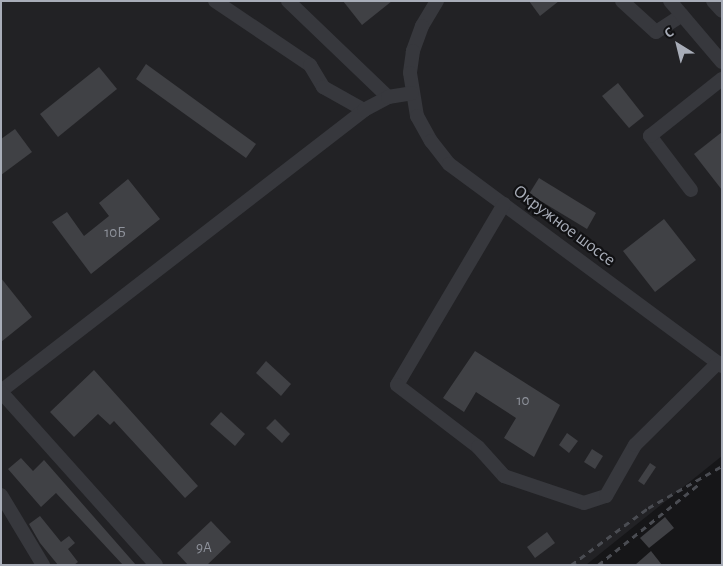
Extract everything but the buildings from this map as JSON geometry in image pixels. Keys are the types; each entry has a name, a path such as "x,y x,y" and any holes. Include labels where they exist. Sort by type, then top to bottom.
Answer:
{"street":[{"path":"215,1 310,66 323,87 364,110"},
{"path":"288,1 388,97"},
{"name":"Окружное шоссе","path":"437,1 422,26 412,51 412,93 417,116 430,141 449,164 720,365"},
{"path":"622,1 656,32 662,31 677,6 721,61"},
{"path":"714,1 722,11"},
{"path":"691,190 650,136 722,80"},
{"path":"156,565 1,391 364,110 388,97 412,93"},
{"path":"504,204 397,385 478,447 504,476 584,503 606,496 635,445 720,365"},
{"path":"1,495 43,565"}],"shaded area":[{"path":"1,1 722,1 722,456 586,565 1,565"}],"railway":[{"path":"571,565 648,508 722,466"},
{"path":"598,565 698,485"}]}
